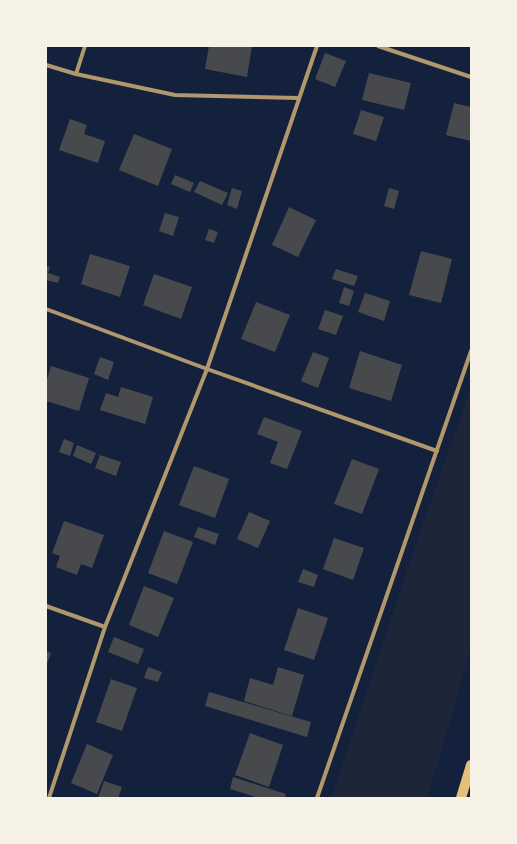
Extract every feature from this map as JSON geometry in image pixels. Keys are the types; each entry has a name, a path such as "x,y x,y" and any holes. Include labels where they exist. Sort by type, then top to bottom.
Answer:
{"main road":[{"path":"461,798 471,765"}],"street":[{"path":"76,74 85,46"},
{"path":"49,798 105,627 207,369 298,98 317,46"},
{"path":"378,46 471,77"},
{"path":"46,65 76,74 175,95 298,98"},
{"path":"46,309 207,369 437,451"},
{"path":"317,798 471,351"},
{"path":"46,606 105,627"}],"shaded area":[{"path":"471,388 471,650 427,798 331,798 421,529"}],"building":[{"path":"209,46 252,46 247,77 205,69"},
{"path":"325,53 346,61 335,87 315,79"},
{"path":"369,73 411,83 404,110 362,100"},
{"path":"454,103 471,107 471,141 446,135"},
{"path":"361,110 384,117 376,141 353,134"},
{"path":"70,119 87,125 84,134 105,141 98,163 59,150"},
{"path":"134,134 172,149 158,186 119,170"},
{"path":"175,175 194,183 190,192 171,184"},
{"path":"200,181 228,193 222,205 194,192"},
{"path":"232,188 242,191 237,209 227,205"},
{"path":"389,188 399,191 394,209 384,206"},
{"path":"289,207 316,220 298,257 272,245"},
{"path":"165,213 179,217 173,236 159,231"},
{"path":"209,229 218,232 214,243 205,240"},
{"path":"421,251 452,259 441,303 409,295"},
{"path":"90,254 130,266 120,297 81,284"},
{"path":"46,266 50,267 48,273 60,277 58,283 46,280"},
{"path":"336,269 358,276 354,286 332,279"},
{"path":"154,274 192,287 181,319 143,305"},
{"path":"344,287 354,291 349,306 339,303"},
{"path":"365,293 390,301 384,321 358,312"},
{"path":"256,302 290,315 275,352 241,339"},
{"path":"325,310 343,316 336,335 318,329"},
{"path":"360,351 402,365 391,401 349,388"},
{"path":"313,352 329,358 318,388 301,381"},
{"path":"100,357 114,362 108,380 94,374"},
{"path":"51,366 89,378 79,411 46,401 46,383"},
{"path":"121,387 153,397 145,424 100,410 106,393 118,397"},
{"path":"264,417 302,431 287,469 270,463 278,442 257,434"},
{"path":"64,439 74,443 70,456 59,452"},
{"path":"77,445 96,453 91,464 73,456"},
{"path":"100,455 121,462 116,476 95,468"},
{"path":"352,459 379,469 362,514 334,504"},
{"path":"194,466 229,479 215,518 179,505"},
{"path":"249,512 270,521 258,548 237,539"},
{"path":"64,521 104,535 92,568 81,564 77,575 56,567 60,556 52,553"},
{"path":"198,527 219,534 215,545 194,537"},
{"path":"164,531 193,542 177,584 148,573"},
{"path":"334,538 364,548 353,580 323,569"},
{"path":"303,569 318,575 314,587 298,582"},
{"path":"144,586 174,598 158,637 129,625"},
{"path":"298,608 328,618 314,660 284,650"},
{"path":"114,637 144,649 138,664 108,652"},
{"path":"46,651 51,653 46,666"},
{"path":"148,667 162,672 158,682 144,678"},
{"path":"278,667 304,675 292,716 244,701 250,678 273,685"},
{"path":"111,679 137,688 122,731 96,722"},
{"path":"209,692 311,722 307,737 205,706"},
{"path":"250,733 283,745 269,787 235,775"},
{"path":"87,744 113,755 97,794 71,783"},
{"path":"233,777 286,794 284,798 259,798 230,789"},
{"path":"104,781 122,787 118,798 98,798"}]}
